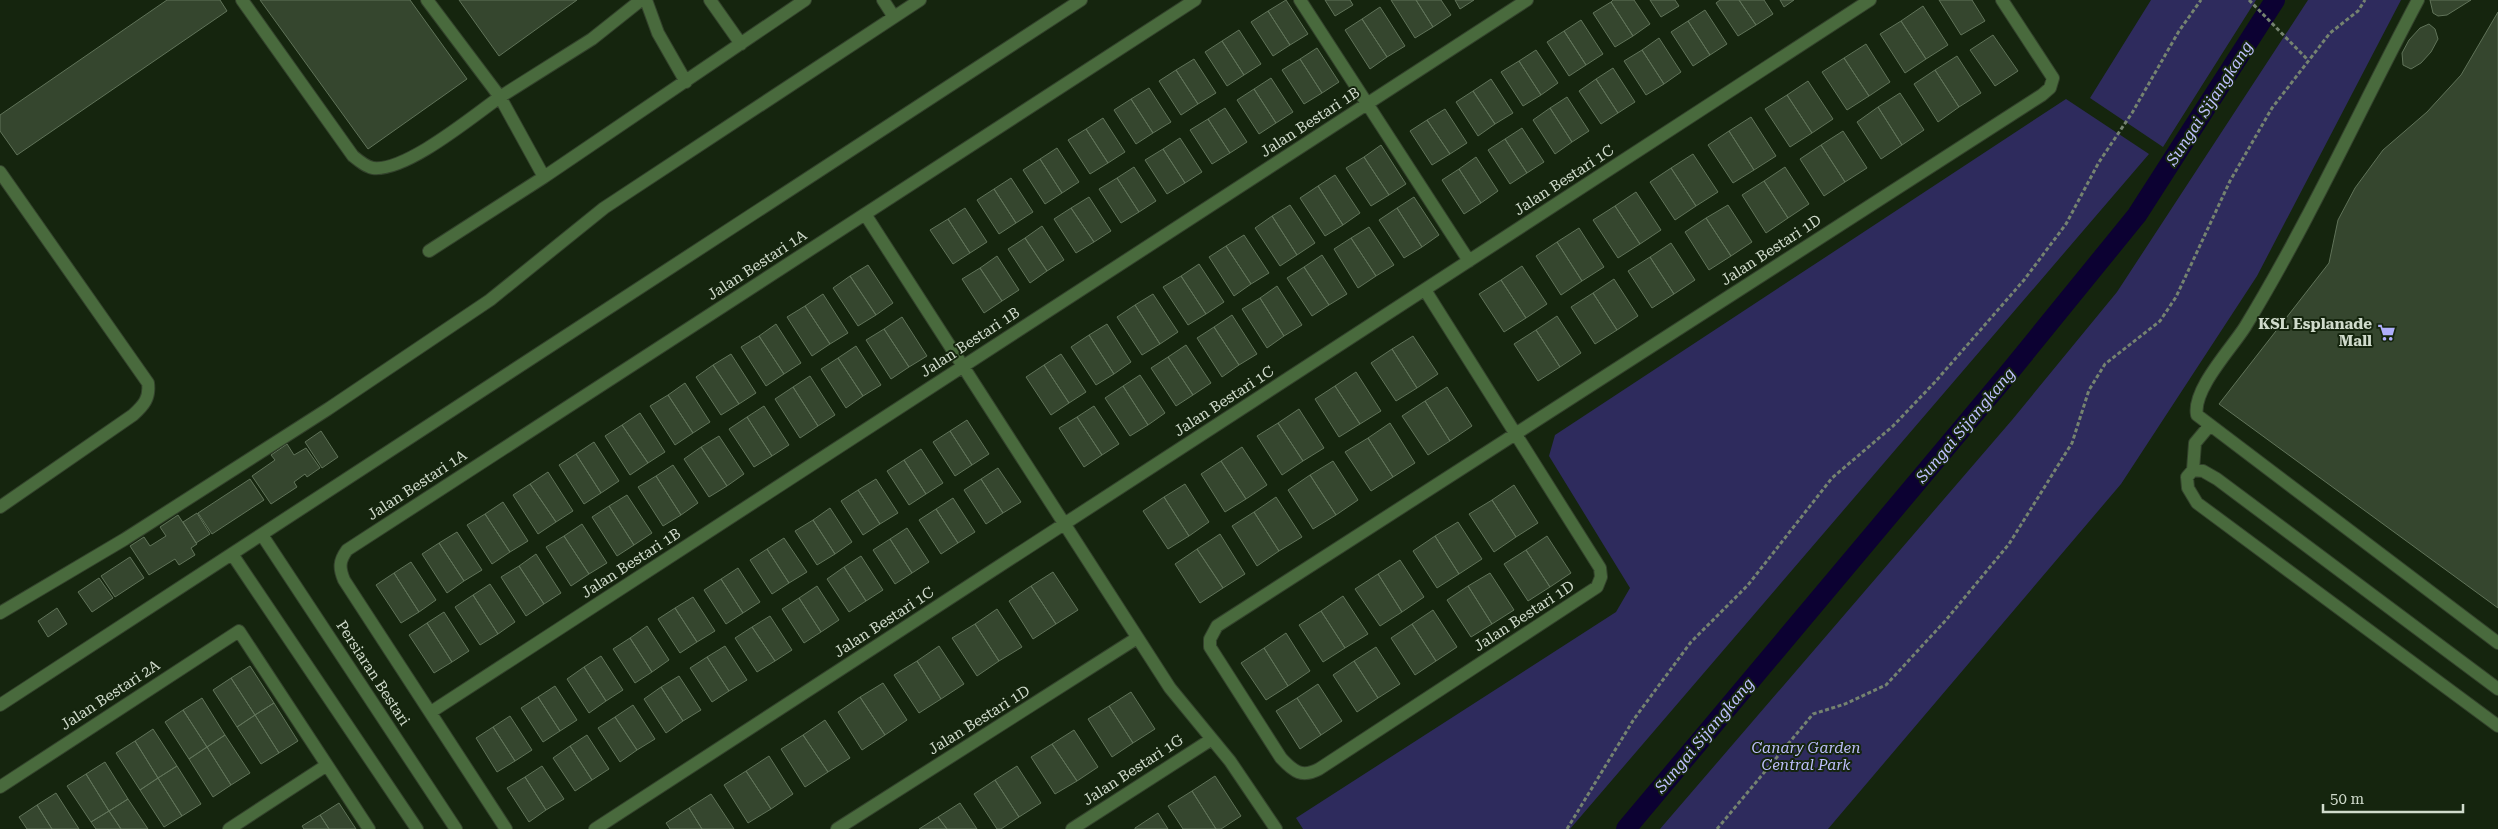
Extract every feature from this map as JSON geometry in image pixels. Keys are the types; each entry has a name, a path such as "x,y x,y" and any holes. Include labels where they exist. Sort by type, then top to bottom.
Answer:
{"street":[{"path":"242,0 354,156 372,168 385,167 418,154 500,97 592,40 642,0"},
{"path":"427,0 500,97 544,177"},
{"path":"646,0 658,33 686,82"},
{"path":"710,0 741,44"},
{"path":"429,251 544,177 805,0"},
{"path":"883,0 894,17"},
{"path":"1,609 125,539 336,404 490,300 604,208 920,0"},
{"path":"0,705 1081,0"},
{"name":"Jalan Bestari 1A","path":"431,712 344,580 340,572 340,560 347,550 1195,0"},
{"path":"1300,0 1469,261"},
{"name":"Jalan Bestari 1B","path":"431,712 1527,0"},
{"name":"Jalan Bestari 1C","path":"595,829 1870,0"},
{"name":"Jalan Bestari 1D","path":"1517,433 1600,568 1601,577 1597,588 1319,769 1310,774 1300,774 1291,768 1210,647 1210,639 1217,626 2042,95 2050,88 2053,78 2002,0"},
{"path":"2418,0 2282,266 2232,348 2203,388 2195,405 2197,415 2498,644"},
{"path":"0,172 148,383 150,393 145,405 133,415 0,507"},
{"path":"865,214 1170,688 1230,761 1276,829"},
{"path":"1425,290 1517,433"},
{"path":"2210,424 2196,443 2193,470 2187,477 2188,488 2198,503 2498,726"},
{"path":"2193,470 2203,471 2217,479 2498,689"},
{"name":"Persiaran Bestari","path":"262,535 456,829"},
{"path":"232,554 417,829"},
{"name":"Jalan Bestari 2A","path":"0,787 239,631 327,766"},
{"name":"Jalan Bestari 1D","path":"837,829 1138,638"},
{"path":"431,712 506,829"},
{"name":"Jalan Bestari 1G","path":"1072,829 1212,739"},
{"path":"229,829 327,766 368,829"}],"path":[{"path":"1567,829 1634,719 1691,642 1748,585 1832,478 1892,426 1929,388 2024,280 2066,224 2099,162 2132,112 2179,31 2202,0"},
{"path":"2249,0 2308,60"},
{"path":"1717,829 1813,714 1845,704 1886,684 1946,620 2009,544 2072,443 2089,390 2105,364 2160,321 2170,305 2230,181 2272,108 2330,33 2358,11 2365,0"}],"green space":[{"path":"2151,0 2256,0 2163,147 2090,98"},
{"name":"Canary Garden Central Park","path":"2308,0 2401,0 2257,276 2121,484 1828,829 1660,829 2012,420 2117,292"},
{"path":"2066,99 2149,154 1570,829 1303,829 1296,818 1616,612 1630,588 1549,456 1555,435"}],"building":[{"path":"167,0 220,0 227,11 17,155 0,131 0,115"},
{"path":"260,0 410,0 467,79 368,149"},
{"path":"459,0 577,0 499,56"},
{"path":"1286,0 1308,34 1290,45 1268,11"},
{"path":"1325,0 1350,0 1353,5 1335,16"},
{"path":"1391,0 1416,0 1433,27 1415,38"},
{"path":"1416,0 1441,0 1451,15 1433,27"},
{"path":"1455,0 1474,0 1460,9"},
{"path":"1613,0 1634,0 1650,24 1633,36 1611,2"},
{"path":"1650,0 1675,0 1679,6 1661,17"},
{"path":"1720,0 1739,0 1756,25 1738,36 1716,3"},
{"path":"1739,0 1764,0 1773,14 1756,25"},
{"path":"1780,0 1794,0 1784,7"},
{"path":"1939,0 1972,0 1985,21 1961,35"},
{"path":"2430,0 2471,0 2447,15 2438,16 2433,13"},
{"path":"1611,2 1633,36 1615,47 1593,13"},
{"path":"1923,6 1948,45 1926,59 1901,21"},
{"path":"1380,7 1405,46 1387,57 1362,19"},
{"path":"1705,10 1727,44 1710,55 1688,21"},
{"path":"1268,11 1290,45 1273,56 1251,22"},
{"name":"KSL Esplanade Mall","path":"2498,12 2498,608 2219,404 2329,263 2338,220 2355,188 2383,150 2427,112 2461,75"},
{"path":"1362,19 1387,57 1370,69 1345,30"},
{"path":"1581,20 1603,54 1586,65 1564,31"},
{"path":"1688,21 1710,55 1693,66 1671,32"},
{"path":"1901,21 1926,59 1905,73 1880,34"},
{"path":"2429,24 2435,29 2438,39 2431,52 2421,63 2411,69 2403,65 2402,53 2409,40 2420,28"},
{"path":"1239,30 1261,64 1244,75 1222,41"},
{"path":"1564,31 1586,65 1569,76 1547,42"},
{"path":"1993,35 2018,71 1995,86 1970,50"},
{"path":"1659,38 1681,72 1664,84 1642,50"},
{"path":"1222,41 1244,75 1227,86 1205,52"},
{"path":"1866,44 1890,82 1869,96 1844,58"},
{"path":"1317,48 1339,82 1322,93 1300,59"},
{"path":"1536,50 1558,83 1541,95 1519,61"},
{"path":"1642,50 1664,84 1646,95 1624,61"},
{"path":"1957,56 1981,93 1959,107 1935,70"},
{"path":"1844,58 1869,96 1847,110 1822,72"},
{"path":"1194,59 1216,93 1198,104 1176,70"},
{"path":"1300,59 1322,93 1304,104 1282,70"},
{"path":"1519,61 1541,95 1523,106 1501,72"},
{"path":"1613,68 1635,102 1618,113 1596,79"},
{"path":"1176,70 1198,104 1181,115 1159,81"},
{"path":"1935,70 1959,107 1938,122 1914,84"},
{"path":"1271,78 1293,112 1276,123 1254,89"},
{"path":"1491,79 1513,113 1495,124 1473,91"},
{"path":"1596,79 1618,113 1601,124 1579,91"},
{"path":"1808,81 1833,119 1812,133 1787,95"},
{"path":"1149,88 1171,122 1153,133 1131,99"},
{"path":"1254,89 1276,123 1259,134 1237,100"},
{"path":"1473,91 1495,124 1478,136 1456,102"},
{"path":"1900,93 1924,130 1902,145 1878,107"},
{"path":"1787,95 1812,133 1790,147 1765,109"},
{"path":"1567,97 1589,131 1572,142 1550,108"},
{"path":"1131,99 1153,133 1136,144 1114,110"},
{"path":"1878,107 1902,145 1881,159 1857,122"},
{"path":"1225,108 1247,142 1230,153 1208,119"},
{"path":"1550,108 1572,142 1555,154 1533,120"},
{"path":"1445,109 1467,143 1450,154 1427,120"},
{"path":"1751,117 1776,156 1754,170 1729,131"},
{"path":"1103,118 1125,152 1108,163 1086,129"},
{"path":"1208,119 1230,153 1212,164 1190,130"},
{"path":"1427,120 1450,154 1432,165 1410,131"},
{"path":"1522,128 1544,162 1527,173 1505,139"},
{"path":"1086,129 1108,163 1090,174 1068,140"},
{"path":"1729,131 1754,170 1733,183 1708,145"},
{"path":"1843,131 1867,168 1845,182 1821,145"},
{"path":"1180,138 1202,172 1185,183 1163,149"},
{"path":"1505,139 1527,173 1510,184 1488,150"},
{"path":"1381,145 1406,184 1389,195 1364,157"},
{"path":"1821,145 1845,182 1824,196 1800,159"},
{"path":"1057,148 1079,182 1062,193 1040,159"},
{"path":"1163,149 1185,183 1167,194 1145,160"},
{"path":"1693,154 1718,192 1696,206 1671,168"},
{"path":"1364,157 1389,195 1371,206 1346,168"},
{"path":"1476,157 1498,191 1481,203 1459,169"},
{"path":"1040,159 1062,193 1045,204 1023,170"},
{"path":"1134,167 1156,201 1139,212 1117,178"},
{"path":"1785,167 1809,204 1788,218 1764,181"},
{"path":"1671,168 1696,206 1675,220 1650,182"},
{"path":"1459,169 1481,203 1464,214 1442,180"},
{"path":"1335,175 1360,213 1343,225 1318,186"},
{"path":"1011,178 1033,212 1016,223 994,189"},
{"path":"1117,178 1139,212 1121,223 1099,189"},
{"path":"1764,181 1788,218 1766,233 1742,195"},
{"path":"1318,186 1343,225 1325,236 1300,198"},
{"path":"994,189 1016,223 999,234 977,200"},
{"path":"1636,192 1661,230 1640,244 1615,206"},
{"path":"1089,197 1111,231 1094,242 1071,208"},
{"path":"1414,197 1439,235 1422,247 1397,208"},
{"path":"1290,205 1315,243 1297,255 1272,216"},
{"path":"1728,205 1752,242 1731,256 1706,218"},
{"path":"1615,206 1640,244 1618,258 1593,220"},
{"path":"965,208 987,242 970,253 948,219"},
{"path":"1071,208 1094,242 1076,253 1054,219"},
{"path":"1397,208 1422,247 1404,258 1379,220"},
{"path":"1272,216 1297,255 1280,266 1255,228"},
{"path":"1706,218 1731,256 1709,270 1685,232"},
{"path":"948,219 970,253 953,264 930,230"},
{"path":"1042,226 1064,260 1047,271 1025,238"},
{"path":"1369,227 1394,265 1376,276 1351,238"},
{"path":"1579,228 1604,267 1582,281 1557,242"},
{"path":"1244,235 1269,273 1251,284 1226,246"},
{"path":"1025,238 1047,271 1030,283 1008,249"},
{"path":"1351,238 1376,276 1358,288 1334,249"},
{"path":"1557,242 1582,281 1561,295 1536,256"},
{"path":"1671,243 1695,280 1674,294 1650,257"},
{"path":"1226,246 1251,284 1234,296 1209,257"},
{"path":"1322,255 1347,294 1329,305 1304,267"},
{"path":"997,256 1019,290 1002,301 980,268"},
{"path":"1650,257 1674,294 1652,308 1628,271"},
{"path":"1199,264 1224,302 1206,314 1181,276"},
{"path":"868,265 893,303 876,315 850,276"},
{"path":"1522,266 1547,304 1526,318 1501,280"},
{"path":"1304,267 1329,305 1312,316 1287,278"},
{"path":"980,268 1002,301 984,313 962,279"},
{"path":"850,276 876,315 858,326 833,288"},
{"path":"1181,276 1206,314 1188,325 1163,287"},
{"path":"1614,279 1638,316 1617,330 1593,293"},
{"path":"1501,280 1526,318 1504,332 1479,294"},
{"path":"1277,286 1302,325 1284,336 1260,298"},
{"path":"1593,293 1617,330 1595,344 1571,307"},
{"path":"823,294 848,333 830,344 805,306"},
{"path":"1153,294 1178,332 1160,344 1135,305"},
{"path":"1260,298 1284,336 1267,348 1242,309"},
{"path":"1135,305 1160,344 1142,355 1117,317"},
{"path":"805,306 830,344 812,356 787,317"},
{"path":"1232,315 1257,354 1239,365 1214,327"},
{"path":"1557,316 1581,353 1560,367 1536,330"},
{"path":"902,317 927,356 909,367 884,329"},
{"path":"776,324 801,363 784,374 759,336"},
{"path":"1107,324 1131,362 1114,374 1089,335"},
{"path":"1214,327 1239,365 1222,377 1197,338"},
{"path":"884,329 909,367 891,379 866,340"},
{"path":"1536,330 1560,367 1538,381 1514,344"},
{"path":"1089,335 1114,374 1096,385 1071,347"},
{"path":"759,336 784,374 766,386 741,347"},
{"path":"1413,336 1438,374 1417,388 1392,349"},
{"path":"1186,345 1211,383 1193,395 1168,357"},
{"path":"856,346 881,385 863,396 838,358"},
{"path":"1392,349 1417,388 1396,401 1371,363"},
{"path":"731,354 756,393 739,404 713,365"},
{"path":"1061,354 1086,392 1069,403 1044,365"},
{"path":"1168,357 1193,395 1176,406 1151,368"},
{"path":"838,358 863,396 846,408 821,369"},
{"path":"713,365 739,404 721,415 696,377"},
{"path":"1044,365 1069,403 1051,415 1026,377"},
{"path":"1356,372 1381,411 1360,424 1335,386"},
{"path":"1140,375 1165,413 1148,425 1123,386"},
{"path":"810,376 835,415 818,426 793,387"},
{"path":"685,383 710,422 693,433 668,395"},
{"path":"1123,386 1148,425 1130,436 1105,398"},
{"path":"1335,386 1360,424 1339,437 1315,399"},
{"path":"793,387 818,426 800,438 775,399"},
{"path":"1447,387 1472,426 1450,441 1425,401"},
{"path":"668,395 693,433 675,445 650,406"},
{"path":"1425,401 1450,441 1428,455 1402,416"},
{"path":"764,406 789,445 772,456 747,417"},
{"path":"1094,406 1119,444 1102,455 1077,417"},
{"path":"1299,409 1324,448 1303,461 1278,423"},
{"path":"640,413 665,452 648,463 622,425"},
{"path":"747,417 772,456 754,467 729,429"},
{"path":"1077,417 1102,455 1084,467 1059,428"},
{"path":"967,420 989,454 972,465 950,431"},
{"path":"1278,423 1303,461 1282,475 1257,436"},
{"path":"1390,423 1415,463 1393,477 1368,438"},
{"path":"622,425 648,463 630,475 605,436"},
{"path":"321,431 338,457 322,468 305,442"},
{"path":"950,431 972,465 955,476 933,442"},
{"path":"719,436 744,474 727,486 701,447"},
{"path":"1368,438 1393,477 1371,491 1345,452"},
{"path":"594,442 619,481 601,493 576,454"},
{"path":"287,444 294,455 306,448 320,468 307,477 305,474 294,482 297,487 271,504 252,476 275,460 271,455"},
{"path":"701,447 727,486 709,497 684,459"},
{"path":"1242,447 1267,485 1246,499 1221,461"},
{"path":"921,449 943,483 926,494 904,460"},
{"path":"576,454 601,493 584,504 559,465"},
{"path":"904,460 926,494 909,505 887,471"},
{"path":"1221,461 1246,499 1225,512 1201,474"},
{"path":"1333,461 1358,500 1336,515 1310,475"},
{"path":"673,465 698,503 681,515 656,476"},
{"path":"998,468 1021,502 1003,513 981,479"},
{"path":"548,472 573,511 556,522 530,484"},
{"path":"1310,475 1336,515 1313,529 1288,490"},
{"path":"656,476 681,515 663,526 638,487"},
{"path":"250,479 264,500 212,534 198,513"},
{"path":"876,479 898,513 880,524 858,490"},
{"path":"981,479 1003,513 986,524 964,490"},
{"path":"530,484 556,522 538,534 513,495"},
{"path":"1185,484 1209,522 1189,536 1164,497"},
{"path":"1514,485 1538,523 1516,537 1492,500"},
{"path":"858,490 880,524 863,535 841,501"},
{"path":"627,495 652,533 634,545 609,506"},
{"path":"1164,497 1189,536 1168,549 1143,511"},
{"path":"1276,497 1302,537 1279,551 1254,512"},
{"path":"953,498 975,532 958,543 936,509"},
{"path":"1492,500 1516,537 1494,552 1469,514"},
{"path":"503,502 528,541 510,552 485,514"},
{"path":"609,506 634,545 617,556 592,517"},
{"path":"830,508 852,542 835,554 813,520"},
{"path":"936,509 958,543 941,554 919,520"},
{"path":"1254,512 1279,551 1257,566 1232,526"},
{"path":"197,513 210,534 196,543 183,522"},
{"path":"485,514 510,552 492,564 467,525"},
{"path":"178,515 197,544 191,548 195,555 179,565 175,559 149,575 130,546 144,537 150,546 166,536 160,527"},
{"path":"813,520 835,554 817,565 795,531"},
{"path":"1458,522 1482,559 1459,574 1435,536"},
{"path":"582,524 607,563 589,574 564,536"},
{"path":"907,528 929,562 912,573 890,539"},
{"path":"457,532 482,570 464,581 439,543"},
{"path":"1220,534 1245,574 1223,588 1197,549"},
{"path":"564,536 589,574 571,586 546,547"},
{"path":"1435,536 1459,574 1437,588 1413,551"},
{"path":"1547,536 1571,573 1550,587 1526,550"},
{"path":"784,538 807,572 789,583 767,549"},
{"path":"890,539 912,573 895,584 873,550"},
{"path":"439,543 464,581 447,593 422,554"},
{"path":"767,549 789,583 772,594 750,560"},
{"path":"1197,549 1223,588 1200,603 1175,564"},
{"path":"1526,550 1550,587 1528,601 1504,564"},
{"path":"536,554 561,593 544,604 519,566"},
{"path":"861,556 883,590 866,601 844,567"},
{"path":"130,557 144,578 115,597 101,576"},
{"path":"1400,560 1424,597 1402,612 1378,574"},
{"path":"411,562 436,600 419,612 394,573"},
{"path":"519,566 544,604 526,616 501,577"},
{"path":"844,567 866,601 849,612 827,579"},
{"path":"738,568 760,602 743,613 721,579"},
{"path":"1053,572 1078,610 1056,624 1031,586"},
{"path":"394,573 419,612 401,623 376,585"},
{"path":"1490,573 1514,610 1492,624 1468,586"},
{"path":"1378,574 1402,612 1380,626 1355,589"},
{"path":"99,578 113,598 92,612 78,592"},
{"path":"721,579 743,613 726,624 704,590"},
{"path":"490,584 515,622 498,634 473,595"},
{"path":"817,586 839,620 821,632 799,598"},
{"path":"1031,586 1056,624 1033,639 1009,601"},
{"path":"1468,586 1492,624 1471,637 1447,600"},
{"path":"473,595 498,634 480,645 455,607"},
{"path":"1343,596 1368,634 1345,648 1321,611"},
{"path":"693,597 715,631 697,642 675,608"},
{"path":"799,598 821,632 804,643 782,609"},
{"path":"57,608 67,624 48,637 38,621"},
{"path":"675,608 697,642 680,653 658,619"},
{"path":"997,609 1022,647 999,661 975,624"},
{"path":"1433,610 1457,647 1436,661 1412,624"},
{"path":"1321,611 1345,648 1323,662 1299,625"},
{"path":"444,612 469,651 452,662 427,623"},
{"path":"770,616 792,650 775,661 752,627"},
{"path":"427,623 452,662 434,673 409,635"},
{"path":"975,624 999,661 977,676 952,638"},
{"path":"1412,624 1436,661 1415,675 1391,638"},
{"path":"647,626 669,660 652,672 630,638"},
{"path":"752,627 775,661 757,672 735,638"},
{"path":"1286,633 1310,671 1288,686 1264,648"},
{"path":"630,638 652,672 635,683 613,649"},
{"path":"725,646 747,680 729,691 707,657"},
{"path":"939,646 964,684 941,699 917,661"},
{"path":"1376,647 1400,684 1378,698 1354,661"},
{"path":"1264,648 1288,686 1266,700 1241,663"},
{"path":"601,656 623,690 606,701 584,667"},
{"path":"707,657 729,691 712,702 690,668"},
{"path":"917,661 941,699 919,713 894,675"},
{"path":"1354,661 1378,698 1357,712 1333,675"},
{"path":"250,666 274,703 255,715 231,678"},
{"path":"584,667 606,701 589,713 567,679"},
{"path":"679,676 701,710 683,721 661,687"},
{"path":"231,678 255,715 237,727 213,690"},
{"path":"883,683 907,720 885,735 860,697"},
{"path":"1318,684 1342,721 1321,735 1297,698"},
{"path":"555,686 577,720 560,731 538,697"},
{"path":"661,687 683,721 666,733 644,699"},
{"path":"1131,692 1155,729 1133,743 1109,706"},
{"path":"538,697 560,731 543,742 521,708"},
{"path":"860,697 885,735 862,750 838,712"},
{"path":"202,698 225,735 207,747 183,710"},
{"path":"1297,698 1321,735 1300,749 1276,711"},
{"path":"274,703 298,741 279,753 255,715"},
{"path":"633,705 655,739 637,750 615,717"},
{"path":"1109,706 1133,743 1112,757 1088,719"},
{"path":"183,710 207,747 189,759 165,722"},
{"path":"255,715 279,753 261,764 237,727"},
{"path":"510,716 532,750 515,761 493,727"},
{"path":"615,717 637,750 620,762 598,728"},
{"path":"825,720 850,758 828,772 803,735"},
{"path":"493,727 515,761 497,772 476,738"},
{"path":"153,729 177,766 158,778 135,741"},
{"path":"1074,730 1098,767 1077,781 1052,744"},
{"path":"225,735 250,773 231,785 207,747"},
{"path":"587,735 609,769 592,780 570,746"},
{"path":"803,735 828,772 805,787 781,749"},
{"path":"135,741 158,778 140,790 116,753"},
{"path":"1052,744 1077,781 1055,794 1031,757"},
{"path":"570,746 592,780 575,791 553,758"},
{"path":"207,747 231,785 213,797 189,759"},
{"path":"769,756 793,794 771,809 746,771"},
{"path":"105,762 128,799 109,811 86,774"},
{"path":"177,766 201,804 182,816 158,778"},
{"path":"542,766 564,799 546,810 525,777"},
{"path":"1017,766 1041,803 1019,817 995,780"},
{"path":"746,771 771,809 748,823 724,785"},
{"path":"86,774 109,811 91,822 67,786"},
{"path":"1215,776 1241,816 1221,829 1216,829 1192,791"},
{"path":"525,777 546,810 529,822 507,788"},
{"path":"158,778 182,816 164,827 140,790"},
{"path":"995,780 1019,817 1001,829 997,829 974,794"},
{"path":"1192,791 1216,829 1183,829 1168,806"},
{"path":"56,793 79,829 52,829 37,805"},
{"path":"711,794 734,829 702,829 689,808"},
{"path":"128,799 148,829 121,829 109,811"},
{"path":"339,803 356,829 329,829 320,815"},
{"path":"960,803 977,829 947,829 938,817"},
{"path":"37,805 52,829 27,829 19,817"},
{"path":"689,808 702,829 670,829 666,823"},
{"path":"109,811 121,829 96,829 91,822"},
{"path":"1158,813 1168,829 1135,829 1135,828"},
{"path":"320,815 329,829 304,829 302,826"},
{"path":"938,817 947,829 919,829"}],"waterway":[{"name":"Sungai Sijangkang","path":"1626,829 2007,375 2137,215 2275,0"}],"place":[{"name":"KSL Esplanade Mall","path":"2386,333"}]}
